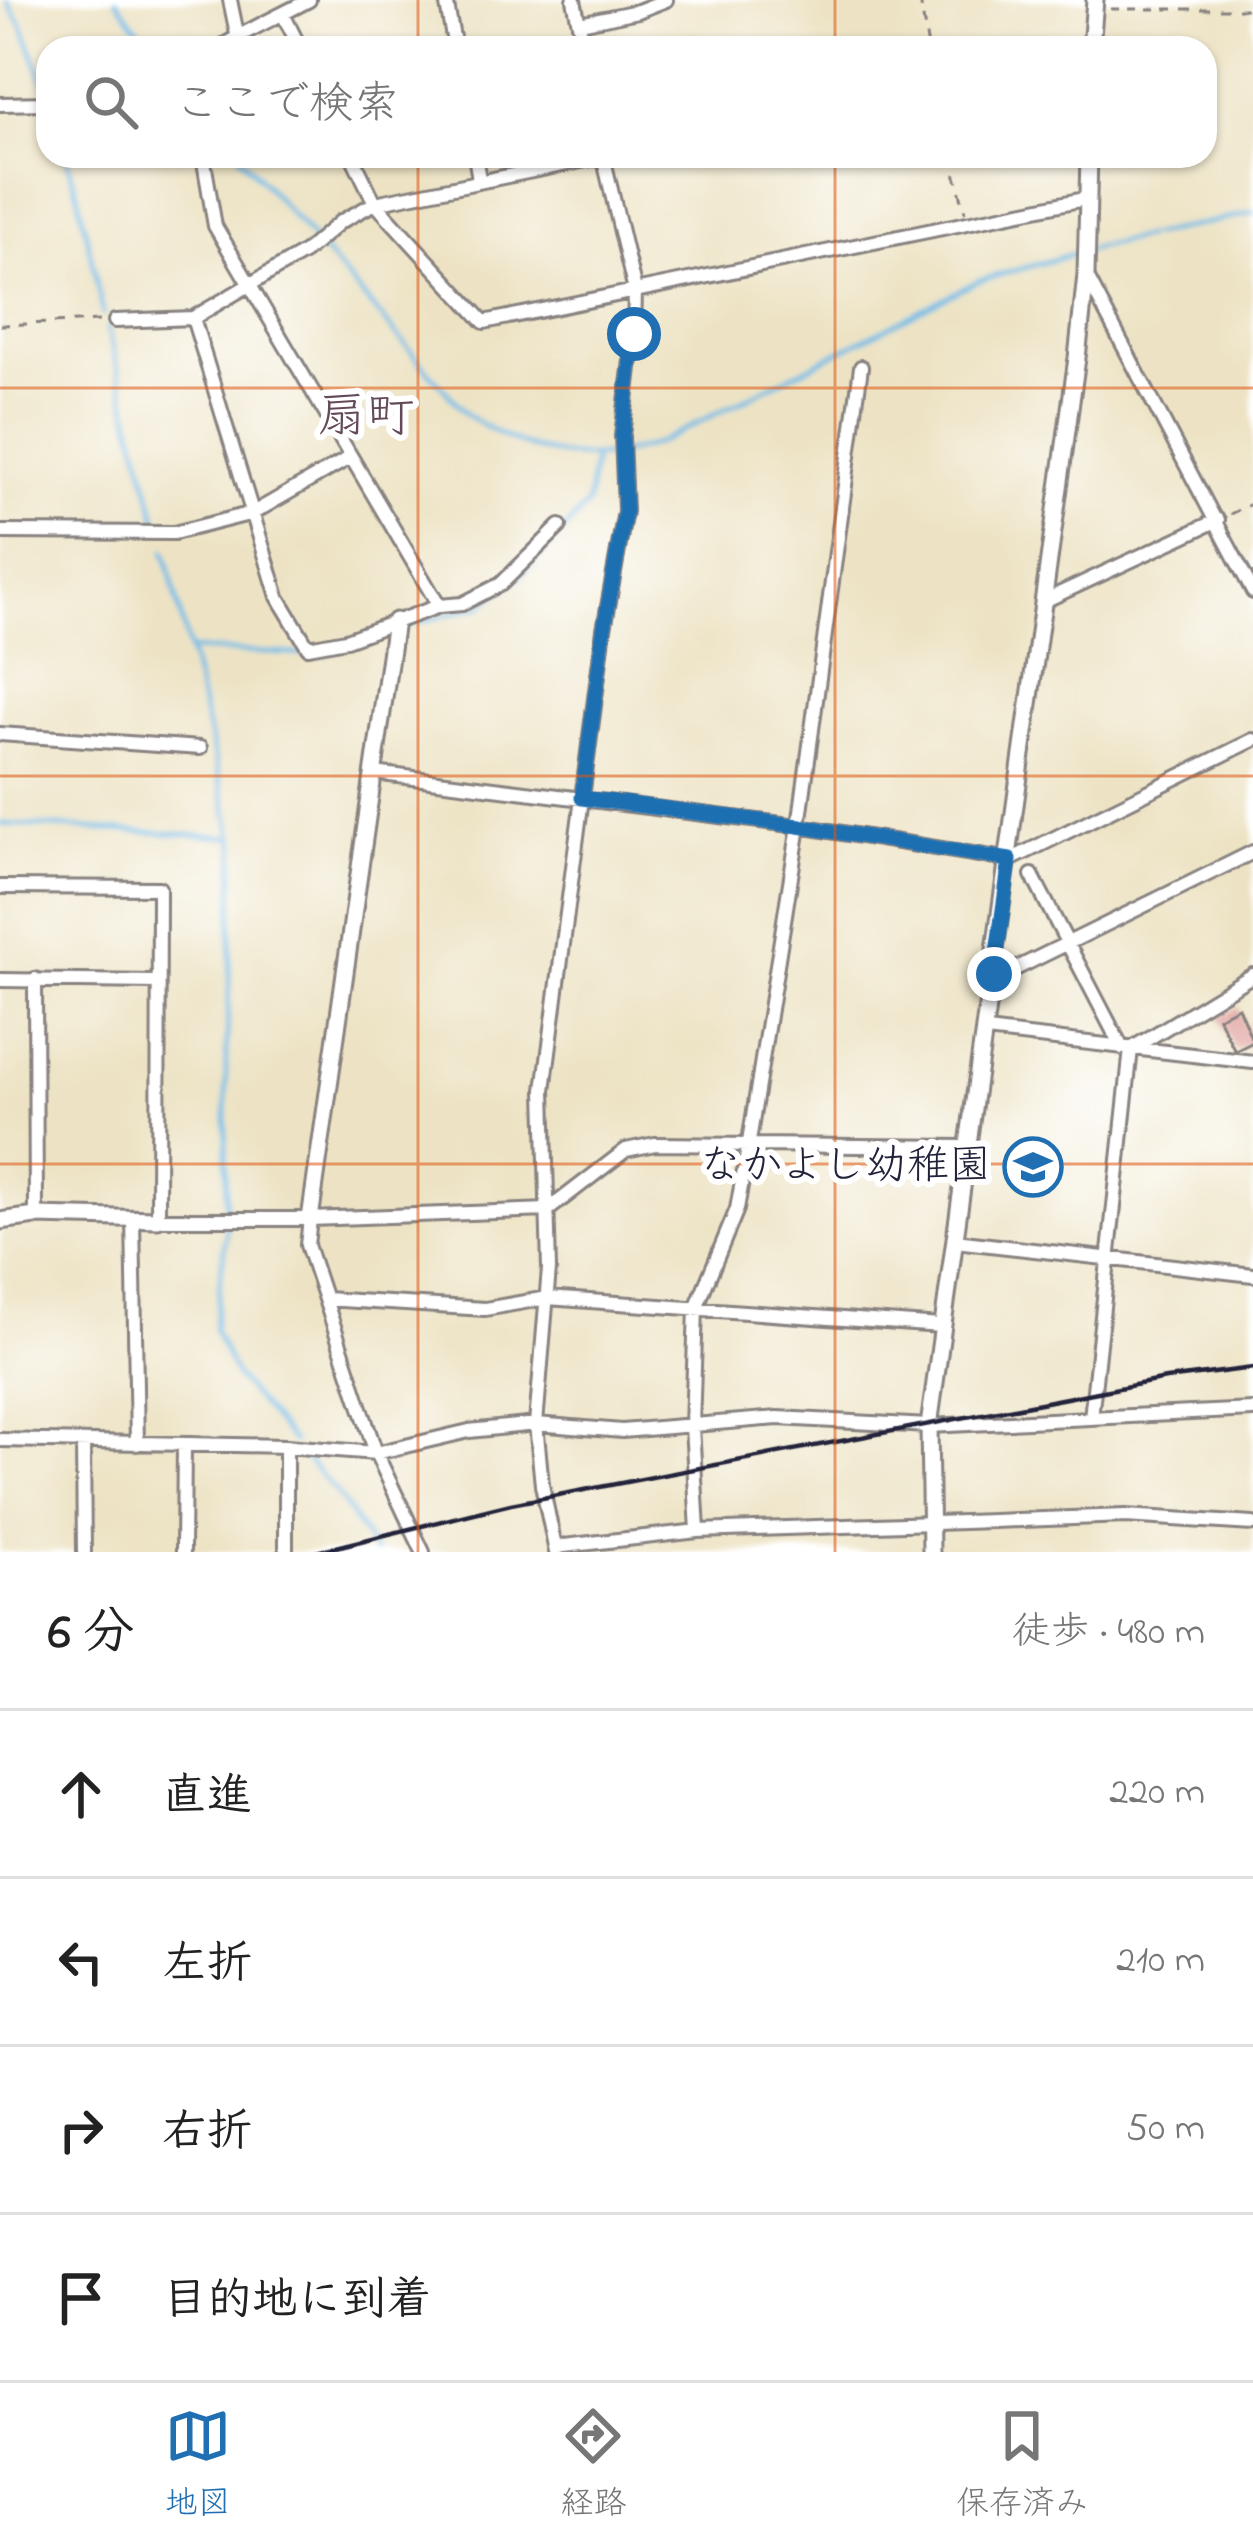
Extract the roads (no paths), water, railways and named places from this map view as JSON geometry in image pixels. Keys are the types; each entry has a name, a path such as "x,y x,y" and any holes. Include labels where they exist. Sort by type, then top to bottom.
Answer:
{"street":[{"path":"230,0 237,34"},
{"path":"446,0 453,36"},
{"path":"574,0 582,36"},
{"path":"580,23 666,0"},
{"path":"234,36 284,16 304,1"},
{"path":"1092,36 1095,5"},
{"path":"284,16 294,36"},
{"path":"0,104 36,103"},
{"path":"205,168 215,226 247,286 439,606"},
{"path":"358,168 375,203 484,322 1089,198"},
{"path":"477,168 479,179"},
{"path":"115,321 193,318 305,252 375,203 539,168"},
{"path":"607,168 635,291 634,334 622,436 625,511 604,629 544,1090 547,1298 536,1424 542,1485 556,1549 698,1531 1125,1516 1253,1524"},
{"path":"931,1552 929,1426 1046,600 1086,275 1089,168"},
{"path":"1086,275 1253,592"},
{"path":"193,318 278,597 308,647 346,640 439,606 462,604 501,584 560,526"},
{"path":"698,1531 692,1426 696,1308 737,1208 749,1142 799,826 862,367"},
{"path":"0,532 174,533 253,513 350,458"},
{"path":"1046,600 1218,520"},
{"path":"395,621 307,1245 376,1453 423,1552"},
{"path":"0,734 200,748"},
{"path":"374,773 799,826 1010,860 1253,740"},
{"path":"994,974 1003,975 1253,852"},
{"path":"1032,875 1126,1049 1090,1418"},
{"path":"0,887 159,888 158,1219"},
{"path":"1126,1049 1253,975"},
{"path":"35,979 36,1216"},
{"path":"0,980 157,982"},
{"path":"986,1031 1253,1062"},
{"path":"0,1221 36,1216 310,1220 548,1210 626,1150 656,1144 967,1147"},
{"path":"133,1217 137,1444"},
{"path":"955,1241 1253,1275"},
{"path":"325,1299 485,1310 547,1298 941,1327"},
{"path":"0,1441 286,1446 376,1453 469,1431 536,1424 622,1431 778,1418 929,1426 1253,1410"},
{"path":"83,1442 84,1552"},
{"path":"184,1444 184,1552"},
{"path":"286,1446 286,1552"}],"waterway":[{"path":"7,0 36,61"},
{"path":"116,0 144,36"},
{"path":"70,168 103,314"},
{"path":"251,168 467,415 536,449 584,457 634,451 660,442 978,281 1098,247 1253,213"},
{"path":"107,327 159,528"},
{"path":"411,624 480,606 519,578 587,505 594,458"},
{"path":"165,550 235,844 226,1064 226,1232 214,1331 237,1378 293,1442"},
{"path":"190,650 321,655 380,635"},
{"path":"0,824 234,837"},
{"path":"300,1451 338,1495 375,1552"}],"railway":[{"path":"316,1552 511,1504 1166,1379 1253,1368"}],"place":[{"name":"なかよし幼稚園","path":"1033,1167"}],"district":[{"name":"扇町","path":"366,419"}]}
